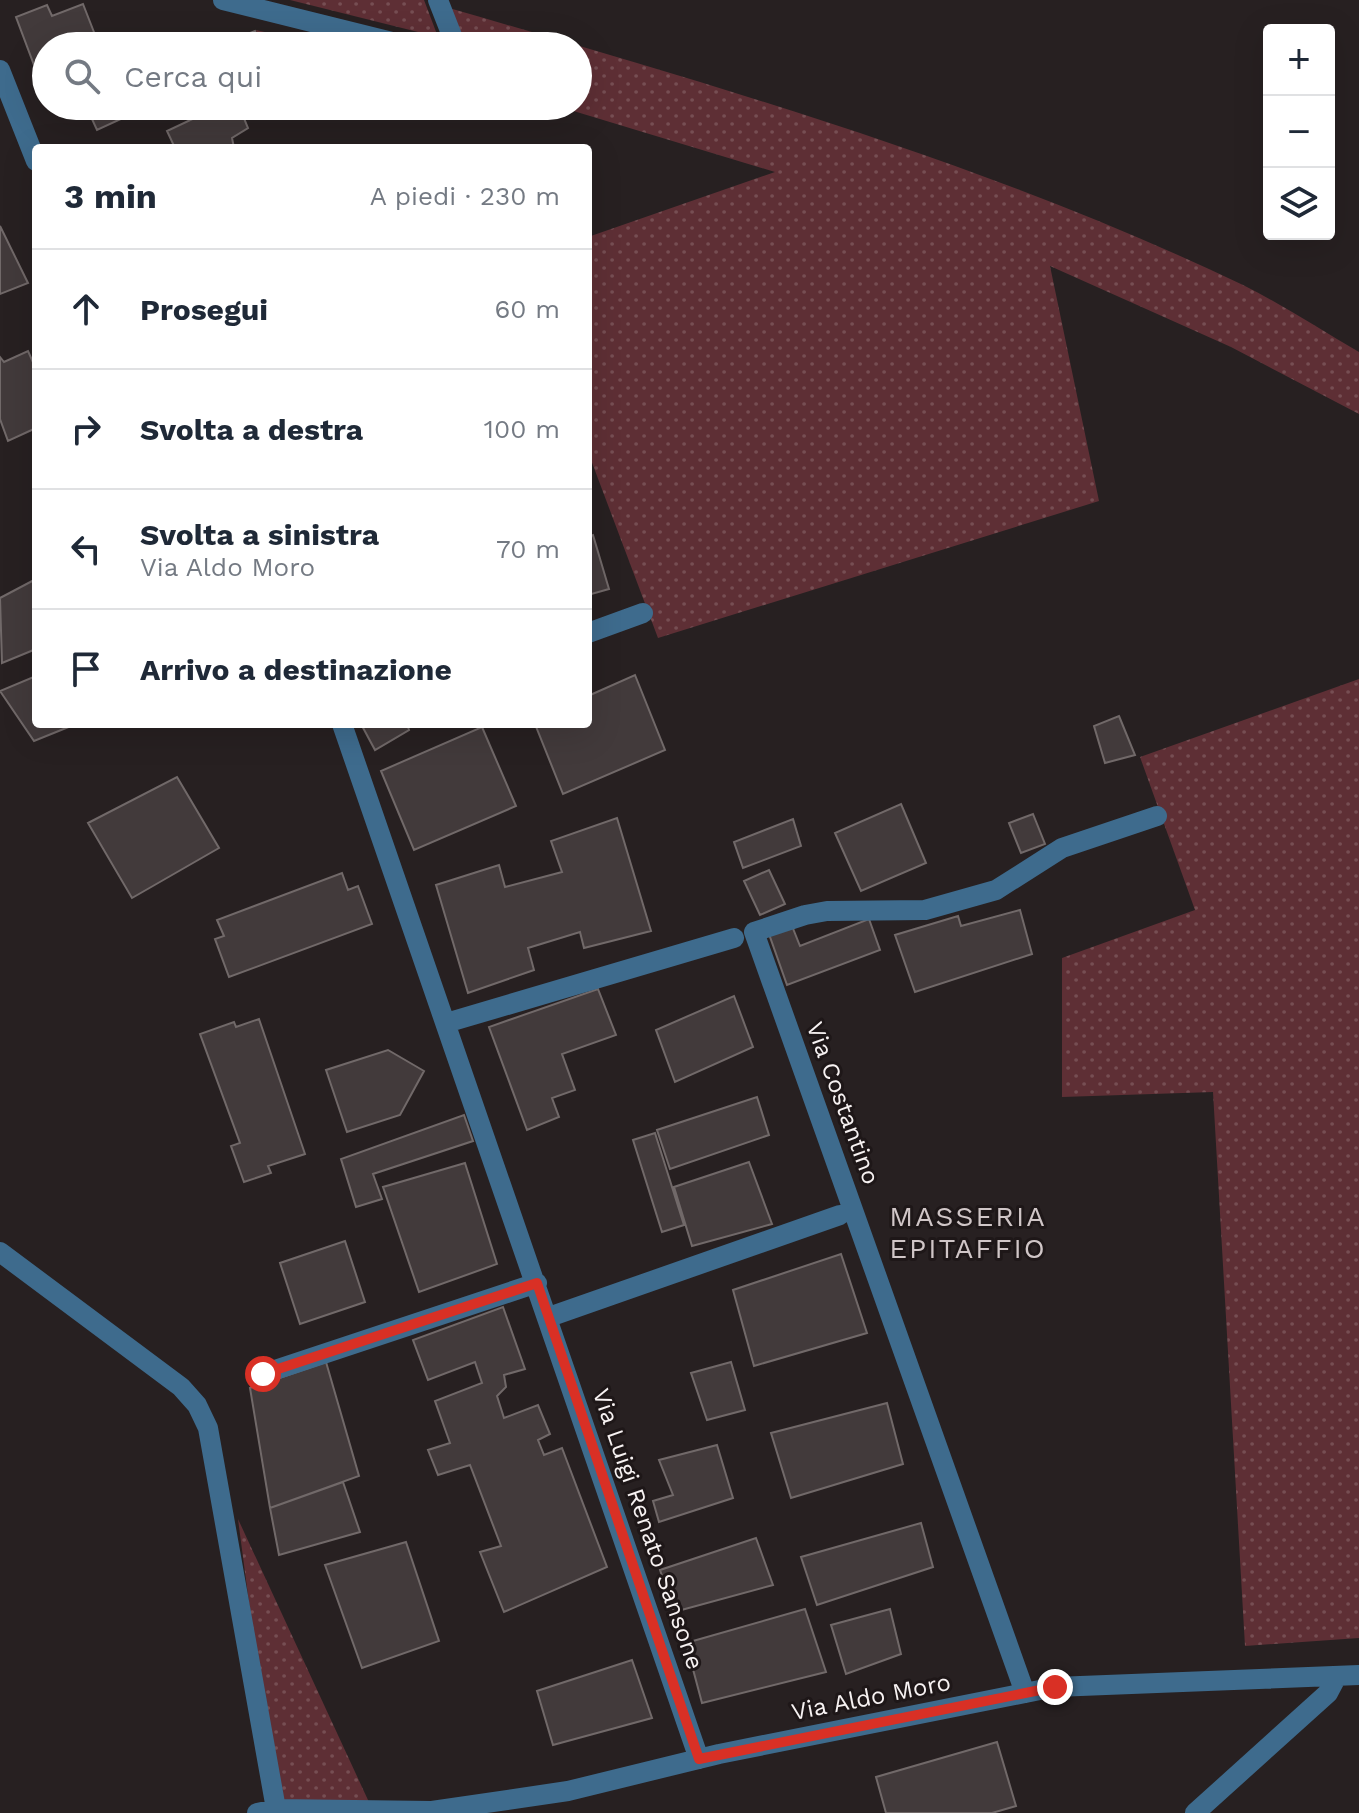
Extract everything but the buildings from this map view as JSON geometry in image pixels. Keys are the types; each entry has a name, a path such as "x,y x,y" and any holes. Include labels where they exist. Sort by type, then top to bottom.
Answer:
{"street":[{"path":"223,0 352,32"},
{"path":"438,0 451,32"},
{"path":"0,70 32,151"},
{"path":"592,632 643,613"},
{"name":"Via Luigi Renato Sansone","path":"343,728 699,1759"},
{"path":"446,1023 816,913 925,910 996,890 1062,848 1157,816"},
{"name":"Via Costantino","path":"744,935 1025,1693"},
{"path":"549,1317 840,1215"},
{"path":"0,1252 181,1387 208,1428 266,1811"},
{"path":"263,1374 537,1283"},
{"name":"Via Aldo Moro","path":"266,1811 432,1811 568,1791 699,1759 1055,1687 1359,1675"},
{"path":"1195,1813 1328,1693 1337,1676"}],"shaded area":[{"path":"290,0 424,0 436,32 418,32"},
{"path":"449,8 531,32 458,32"},
{"path":"592,50 852,130 952,165 1147,242 1243,285 1359,352 1359,414 1231,347 1050,266 1099,501 658,638 592,463 592,236 775,172 592,117"},
{"path":"1359,679 1359,1638 1245,1646 1213,1092 1062,1097 1062,958 1195,910 1140,757"},
{"path":"238,1519 374,1813 276,1808"}],"district":[{"name":"MASSERIA EPITAFFIO","path":"968,1232"}],"route":[{"path":"263,1374 537,1283 699,1759 1055,1687"}]}
